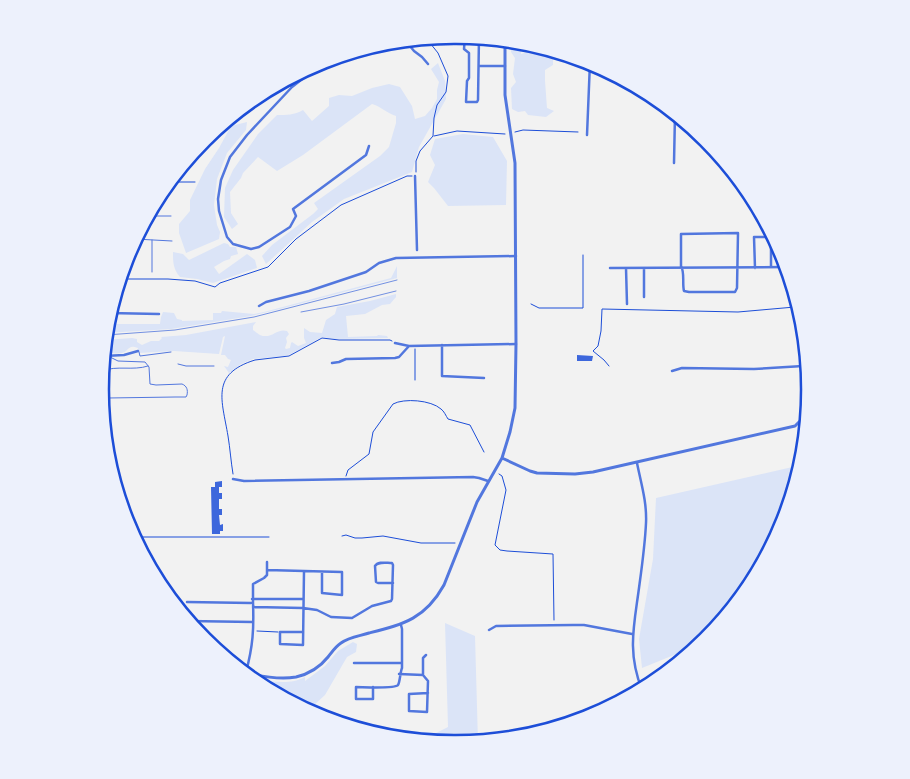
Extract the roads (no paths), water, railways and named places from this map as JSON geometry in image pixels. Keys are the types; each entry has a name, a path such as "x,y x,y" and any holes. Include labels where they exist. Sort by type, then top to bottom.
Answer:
{"street":[{"path":"464,44 464,49 468,53 469,78 466,102 477,102 478,100 479,44"},
{"path":"411,47 428,64"},
{"path":"260,675 288,678 302,675 320,665 343,642 401,624 418,616 429,607 444,586 474,508 502,458 515,408 516,344 515,163 506,105 505,48"},
{"path":"479,66 505,66"},
{"path":"587,135 590,71"},
{"path":"303,79 292,87 238,145 230,157 221,180 218,199 219,211 228,237 233,244 251,249 259,247 290,227 296,216 293,209 366,155 369,146"},
{"path":"674,163 676,124"},
{"path":"415,176 417,250"},
{"path":"681,234 738,234 738,268 735,292 684,291 682,286 681,234"},
{"path":"755,268 754,237 765,237"},
{"path":"771,250 771,267"},
{"path":"259,306 266,302 309,291 366,272 379,263 396,258 516,256"},
{"path":"610,268 778,267"},
{"path":"626,268 627,304"},
{"path":"644,268 644,297"},
{"path":"118,313 159,314"},
{"path":"395,343 409,346 516,344"},
{"path":"442,345 442,376 484,378"},
{"path":"332,363 346,359 395,358 409,346"},
{"path":"111,356 124,355 138,351"},
{"path":"672,371 682,368 754,369 800,366"},
{"path":"502,458 530,471 544,474 584,473 791,428 799,422"},
{"path":"637,463 645,499 646,522 632,634 636,674 639,682"},
{"path":"233,479 244,481 473,477 488,481"},
{"path":"246,665 252,645 253,584 267,575 267,562"},
{"path":"253,607 303,608 316,610 331,617 354,617 372,606 392,601 393,597 393,583 393,565 392,563 376,564 376,582 393,583"},
{"path":"267,570 342,572 342,595 322,593 322,572"},
{"path":"303,632 280,632 280,644 303,645 304,571"},
{"path":"187,602 303,599"},
{"path":"199,621 253,622"},
{"path":"373,687 373,699 356,699 356,688 373,687 396,686 398,684 402,668 401,624"},
{"path":"489,630 496,626 584,625 632,634"},
{"path":"426,655 423,658 423,675 428,681 428,693 427,712 410,711 409,694 428,693"},
{"path":"354,663 402,663"},
{"path":"399,674 423,675"}],"lane":[{"path":"157,216 171,216"},
{"path":"144,240 172,241"},
{"path":"152,240 152,272"},
{"path":"138,351 140,356 171,352"},
{"path":"109,398 186,396 188,390 182,384 150,384 148,366 145,362 118,361 111,358"},
{"path":"178,364 186,366 214,366"},
{"path":"110,369 141,369 148,366"}],"railway":[{"path":"114,334 175,330 254,317 397,280"},
{"path":"301,312 396,291"}]}
